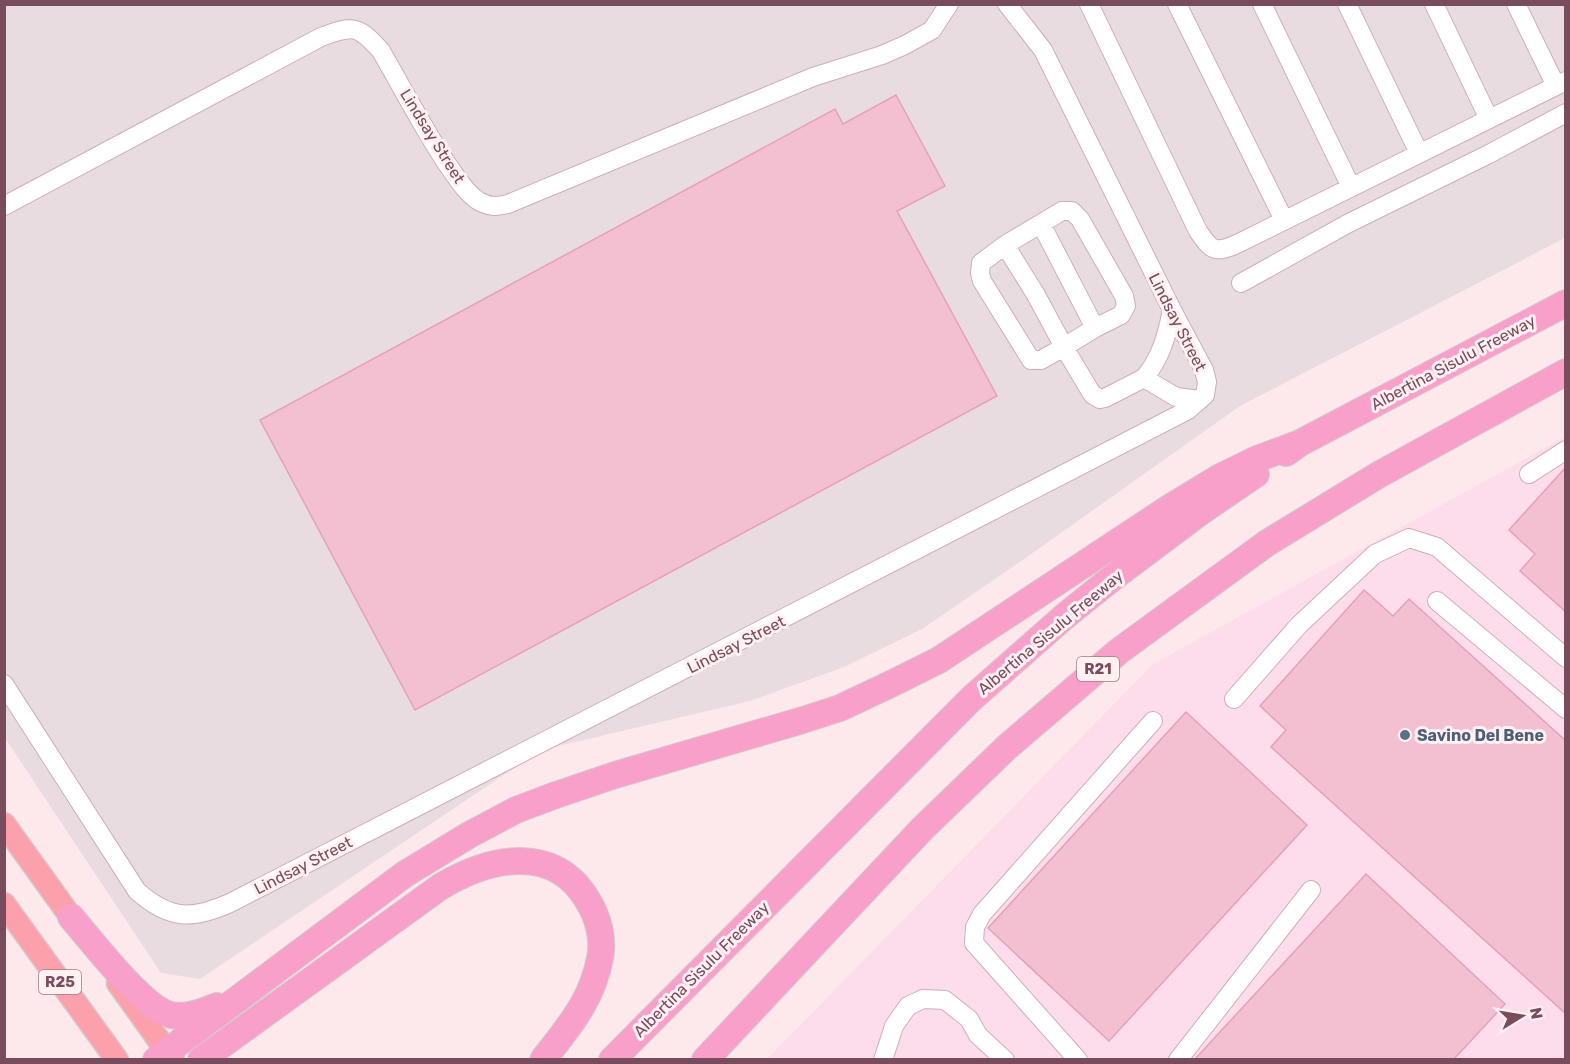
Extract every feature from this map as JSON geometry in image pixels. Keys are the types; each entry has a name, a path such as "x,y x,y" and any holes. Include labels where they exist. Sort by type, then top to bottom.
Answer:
{"highway":[{"name":"Albertina Sisulu Freeway","path":"612,1059 971,699 1065,616 1111,579 1199,513 1300,443 1566,303"},
{"name":"R21","path":"705,1059 922,829 1007,747 1119,651 1267,543 1380,474 1566,372"},
{"path":"165,1057 241,994 405,874 493,822 533,803 583,785 840,708 939,660 1169,508 1220,477 1257,459 1300,443"},
{"path":"201,1059 458,876 501,862 522,861 550,867 578,886 595,914 602,945 601,957 584,1005 573,1023 543,1059"},
{"path":"219,1059 403,913"},
{"path":"71,917 142,998 160,1010 173,1015 194,1014 241,994"}],"main road":[{"name":"R25","path":"4,824 71,917 165,1057"},
{"name":"R25","path":"4,904 117,1059"}],"street":[{"name":"Lindsay Street","path":"4,206 321,37 351,28 371,39 381,51 432,142 461,184 475,199 486,205 502,206 813,77 882,55 905,45 932,30 949,4"},
{"name":"Lindsay Street","path":"1007,4 1043,50"},
{"name":"Lindsay Street","path":"4,684 137,891 152,905 171,914 204,912 230,903 1176,417 1200,400 1206,390 1204,370 1043,50 1024,4"},
{"path":"1089,4 1198,231 1209,248 1225,249 1561,84 1516,4"},
{"path":"1177,4 1284,220"},
{"path":"1262,4 1351,187"},
{"path":"1347,4 1419,153"},
{"path":"1434,4 1489,119"},
{"path":"1240,283 1347,224 1566,113"},
{"path":"1062,211 1072,211 1080,219 1124,296 1126,306 1121,315 1065,347 1041,360 1031,360 982,281 980,273 981,263 1005,245 1062,211"},
{"path":"1041,224 1095,328"},
{"path":"1005,245 1095,397 1105,398 1144,378 1154,366 1166,338 1172,310"},
{"path":"1144,378 1176,397 1200,400"},
{"path":"1529,474 1566,450"},
{"path":"1234,699 1299,625 1375,554 1409,538 1437,547 1566,658"},
{"path":"1437,600 1566,709"},
{"path":"1078,1059 974,943 975,927 982,914 1153,721"},
{"path":"1178,1059 1311,890"},
{"path":"883,1059 894,1026 908,1006 923,999 945,1000 969,1019 978,1035 1005,1059"}],"shaded area":[{"path":"4,5 1565,5 1565,238 1240,406 922,629 844,667 750,701 541,750 200,979 161,973 5,738"},
{"path":"1565,437 1565,1059 766,1060 1153,664"}],"building":[{"path":"896,95 945,186 897,211 997,396 415,710 260,420 835,109 843,124"},
{"path":"1566,467 1566,612 1520,571 1535,554 1509,530"},
{"path":"1364,590 1393,616 1409,599 1566,741 1566,1014 1271,747 1286,730 1260,706"},
{"path":"1186,712 1307,825 1109,1041 988,928"},
{"path":"1366,874 1505,1004 1454,1059 1195,1059"}],"place":[{"name":"Savino Del Bene","path":"1405,735"}]}
